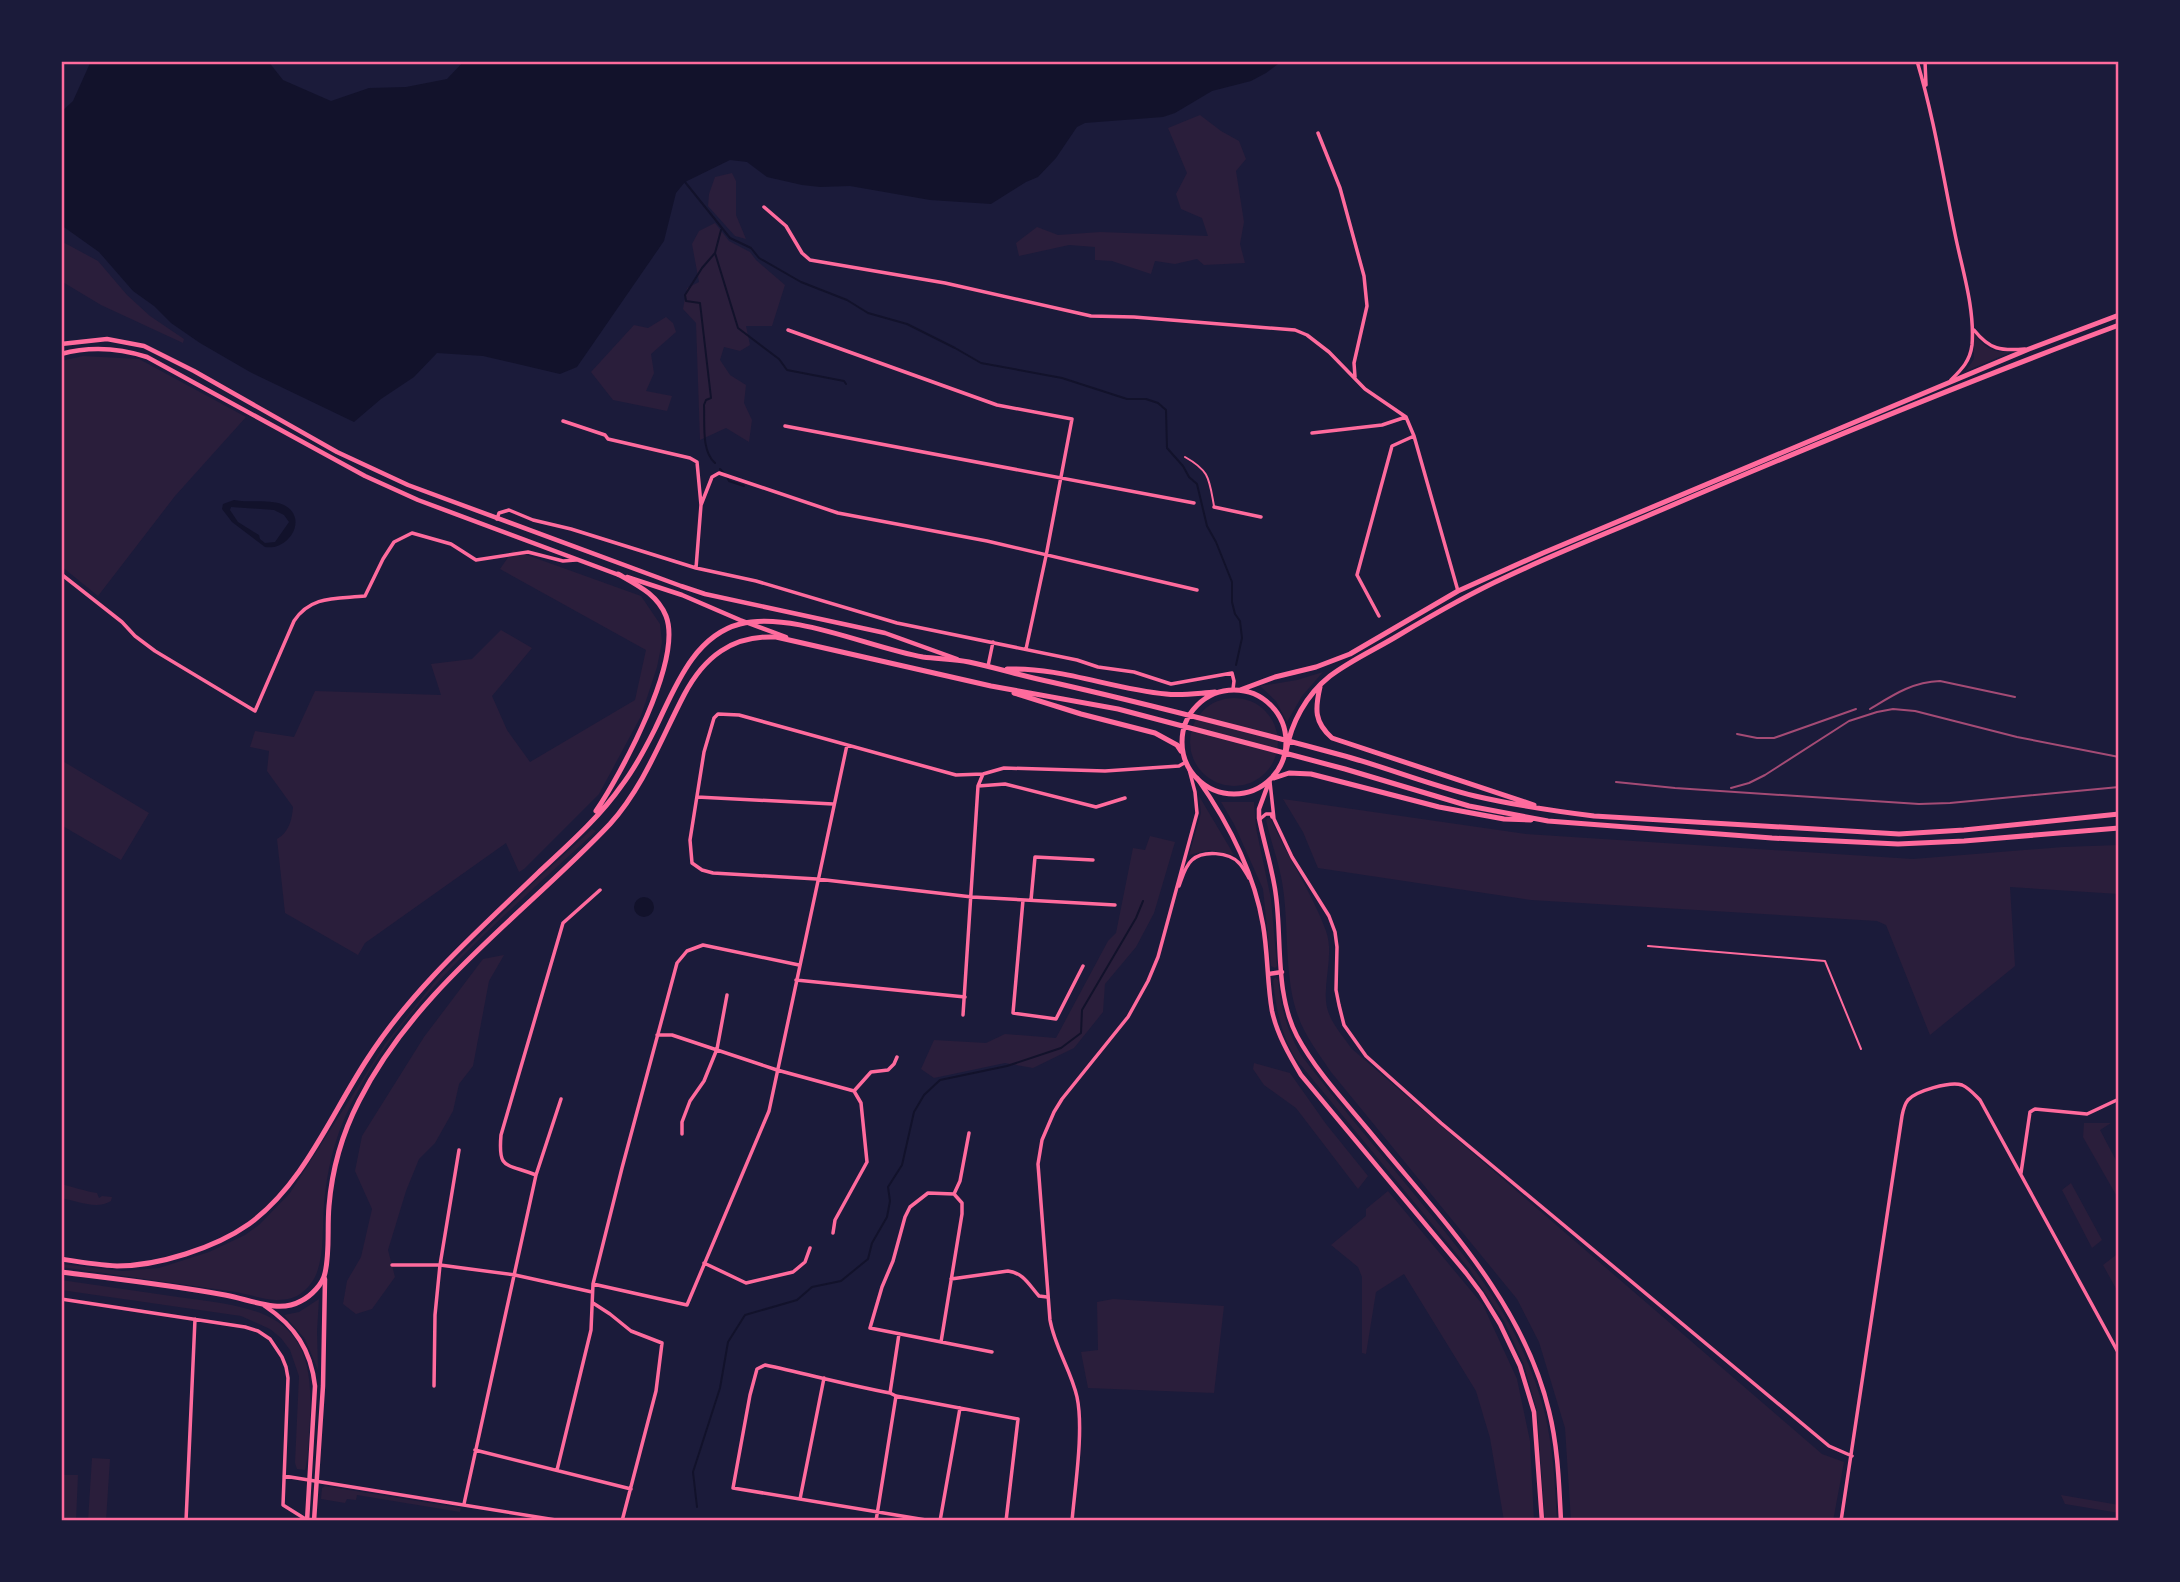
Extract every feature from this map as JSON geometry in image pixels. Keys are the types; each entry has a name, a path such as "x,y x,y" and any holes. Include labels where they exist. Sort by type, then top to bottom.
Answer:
{"main road":[{"path":"1240,690 1350,654 1458,591 1543,553 2029,349 2119,315"},
{"path":"1561,1521 1559,1470 1549,1410 1533,1362 1512,1317 1477,1263 1320,1070 1297,1036 1286,1008 1276,894 1259,820 1259,809 1270,780 1280,768 1293,724 1320,685 1353,662 1440,610 1508,575 1958,386 2119,325"},
{"path":"61,344 107,339 152,349 337,452 408,485 705,594 885,633 964,661"},
{"path":"61,354 104,349 147,357 365,476 418,500 682,595 740,621 798,642"},
{"path":"584,828 625,764 643,726 669,639 667,619 655,600 647,590 618,574"},
{"path":"61,1259 117,1266 156,1261 219,1241 251,1222 286,1187 304,1163 368,1056 421,989 619,790 638,761 672,692 700,649 723,632 741,624 772,622 807,627 920,656 988,666 1120,697 1348,757 1471,795 1550,810 1594,816 1899,834 2119,814"},
{"path":"307,1521 314,1481 323,1386 329,1205 341,1143 361,1097 405,1030 436,993 611,822 645,774 685,694 706,663 725,648 753,637 776,637 991,686 1118,709 1345,769 1469,806 1548,821"},
{"path":"1000,669 1038,670 1166,694 1240,690 1264,698 1276,709 1286,732 1286,752"},
{"path":"1320,685 1318,721 1321,729 1332,738 1550,810"},
{"path":"991,686 1156,733 1177,744 1189,769 1212,799 1254,884 1264,926 1272,1013 1285,1049 1301,1075 1466,1273 1481,1293 1509,1342 1520,1366 1534,1412 1542,1521"},
{"path":"1183,754 1182,738 1189,716 1198,704 1218,692"},
{"path":"1197,779 1216,791 1232,794 1248,793 1289,773 1311,774 1452,810 1504,819 1758,838 1898,844 2119,828"},
{"path":"1268,974 1282,972"},
{"path":"61,1272 284,1306 303,1300 312,1293 325,1274"},
{"path":"262,1304 292,1327 302,1340 313,1369 316,1386 314,1521"}],"street":[{"path":"1917,61 1927,94 1973,328 1970,358 1964,368 1947,384"},
{"path":"1925,61 1927,94"},
{"path":"1318,133 1340,188 1364,276 1367,306 1353,363 1355,380"},
{"path":"764,207 786,226 802,253 810,260 945,283 1091,316 1295,330 1307,335 1329,352 1366,390 1406,417 1414,436 1458,591"},
{"path":"1973,328 1989,346 1998,349 2029,349"},
{"path":"788,330 997,405 1072,419 1026,649"},
{"path":"1312,433 1382,425 1406,417"},
{"path":"563,421 605,435 608,439 690,458 697,462 701,505 696,568"},
{"path":"785,426 1194,503"},
{"path":"1379,616 1357,575 1392,446 1414,436"},
{"path":"701,505 712,477 719,473 838,513 987,541 1197,590"},
{"path":"1214,507 1261,517"},
{"path":"497,519 499,513 509,510 533,520 571,529 696,568 756,581 897,623 1077,660 1097,667 1133,672 1171,684 1232,673 1233,689"},
{"path":"61,574 155,651 255,711 294,621 302,609 314,602 365,596 394,542 412,533 451,544 476,561 528,552 563,561 580,560"},
{"path":"988,666 993,642"},
{"path":"1115,905 972,897 817,879 713,873 702,870 691,863 690,840 710,727 718,714 739,715 956,775 983,774 1004,768 1105,771 1179,766 1186,762"},
{"path":"593,1284 687,1305 769,1111 847,744"},
{"path":"1072,1521 1079,1408 1072,1381 1052,1332 1038,1164 1042,1140 1050,1119 1062,1099 1128,1017 1140,998 1158,957 1197,813 1189,769"},
{"path":"963,1015 978,786 983,774"},
{"path":"1270,780 1273,819"},
{"path":"978,786 1005,784 1096,807 1125,798"},
{"path":"697,797 833,804"},
{"path":"1259,820 1266,814 1271,814 1332,924 1337,947 1336,990 1344,1025 1366,1056 1451,1131 1829,1446 1852,1456"},
{"path":"1176,894 1189,863 1207,854 1223,855 1235,860 1254,884"},
{"path":"1031,900 1035,857 1093,860"},
{"path":"536,1175 503,1163 500,1156 501,1135 563,923 600,890"},
{"path":"1023,900 1013,1013 1056,1019 1083,966"},
{"path":"557,1471 591,1330 593,1284 677,963 687,951 703,945 799,965"},
{"path":"796,980 965,997"},
{"path":"682,1134 682,1122 690,1101 705,1081 717,1049 727,995"},
{"path":"657,1035 672,1035 777,1070 854,1091 861,1103 867,1161 835,1220 833,1233"},
{"path":"854,1091 871,1072 888,1070 897,1056"},
{"path":"1841,1521 1903,1108 1913,1096 1948,1084 1960,1084 1980,1100 2119,1354"},
{"path":"464,1504 536,1175 561,1099"},
{"path":"2021,1175 2030,1112 2035,1109 2087,1114 2119,1099"},
{"path":"954,1194 960,1181 969,1133"},
{"path":"434,1386 435,1315 440,1265 459,1150"},
{"path":"941,1342 962,1202 954,1194 928,1193 911,1207 905,1217 870,1328 899,1334 992,1352"},
{"path":"705,1263 746,1283 793,1272 805,1262 810,1248"},
{"path":"392,1265 440,1265 515,1275 592,1292"},
{"path":"951,1279 1017,1272 1039,1296 1047,1297"},
{"path":"61,1298 245,1326 270,1339 282,1357 288,1378 283,1505 307,1521"},
{"path":"593,1303 631,1331 662,1343 656,1391 622,1521"},
{"path":"186,1521 195,1319"},
{"path":"890,1393 897,1362 899,1334"},
{"path":"932,1521 733,1488 750,1395 758,1369 765,1365 839,1384 1018,1419 1006,1521"},
{"path":"800,1499 824,1378"},
{"path":"876,1521 896,1396"},
{"path":"940,1521 960,1408"},
{"path":"475,1450 631,1489"},
{"path":"284,1476 562,1521"}],"lane":[{"path":"1185,457 1200,465 1209,480 1214,507"},
{"path":"1648,946 1825,961 1861,1049"}],"shaded area":[{"path":"91,61 268,61 283,80 331,101 369,88 406,87 447,79 464,61 1282,61 1251,81 1212,91 1163,117 1085,123 1077,127 1056,158 1038,177 991,204 930,200 850,186 802,185 767,177 747,162 730,160 685,182 676,193 664,241 577,367 560,374 483,356 437,353 414,377 381,399 354,422 250,372 200,343 133,291 99,252 61,225 61,112 73,101"},
{"path":"1200,115 1239,141 1246,159 1236,171 1244,222 1240,244 1245,263 1204,265 1197,259 1175,264 1155,261 1151,274 1112,261 1095,260 1095,247 1069,245 1019,256 1016,243 1037,227 1058,235 1100,232 1208,236 1202,218 1181,209 1176,194 1187,173 1168,128"},
{"path":"732,173 736,181 736,215 746,239 735,236 708,206 715,177"},
{"path":"715,223 729,241 750,252 785,285 772,326 746,326 750,345 740,351 724,347 720,360 730,375 746,385 744,403 752,420 749,442 726,428 700,440 696,323 683,309 687,288 699,282 692,244 699,231"},
{"path":"61,241 98,261 127,295 150,316 184,339 183,343 101,305 61,281"},
{"path":"666,317 673,323 676,332 651,354 654,373 646,391 672,396 667,411 613,400 591,372 634,325 648,328"},
{"path":"1974,333 1990,348 1999,352 2011,352 1966,371 1974,359"},
{"path":"83,356 139,359 246,417 175,496 98,596 61,566 61,361"},
{"path":"234,500 284,505 295,518 293,532 282,544 265,547 232,522 222,509 223,504","holes":["231,507 274,510 284,515 289,522 275,542 265,543 259,535 238,522 230,510"]},
{"path":"513,550 641,596 660,624 662,642 641,716 599,794 524,869 519,872 506,843 365,943 358,955 285,913 277,839 289,825 293,807 267,771 269,751 250,747 255,731 294,737 315,691 441,695 431,664 472,659 501,630 532,648 492,696 507,730 530,762 635,700 646,650 500,569"},
{"path":"1323,672 1302,696 1287,722 1276,701 1260,686 1297,680"},
{"path":"1234,698 1251,701 1265,711 1275,725 1278,742 1275,759 1265,773 1251,783 1234,786 1217,783 1203,773 1193,759 1190,742 1193,725 1203,711 1217,701"},
{"path":"61,760 149,813 121,860 61,825"},
{"path":"1199,796 1234,855 1209,850 1189,855 1201,813"},
{"path":"1283,799 1526,834 1913,859 2119,845 2119,894 2010,887 2015,966 1930,1035 1886,925 1877,921 1531,900 1318,868 1303,832"},
{"path":"1221,802 1254,802 1256,828 1271,899 1277,966 1275,968 1271,966 1263,889 1234,824"},
{"path":"1271,819 1307,888 1326,931 1329,948 1327,1008 1352,1049 1822,1454 1844,1462 1833,1521 1571,1521 1565,1428 1539,1342 1517,1299 1331,1072 1301,1023 1291,985 1283,888 1266,820"},
{"path":"592,829 596,831 451,969 416,1007 385,1047 359,1089 339,1132 331,1158 325,1195 322,1251 318,1269 311,1283 302,1292 289,1299 279,1300 61,1267 61,1264 122,1271 159,1268 209,1252 245,1235 260,1224 290,1193 385,1044 440,975"},
{"path":"1150,836 1175,842 1154,913 1136,947 1105,984 1103,1012 1074,1048 1033,1068 1005,1063 934,1078 921,1069 934,1040 986,1043 1005,1034 1056,1038 1108,941 1116,933 1133,848 1145,850"},
{"path":"644,897 651,900 654,907 651,914 644,917 637,914 634,907 637,900"},
{"path":"504,955 489,981 473,1066 459,1084 453,1111 435,1143 419,1159 406,1191 388,1250 395,1277 372,1309 356,1314 343,1304 347,1281 361,1257 372,1209 355,1171 362,1136 424,1037 483,959"},
{"path":"1275,977 1278,980 1288,1028 1301,1055 1459,1249 1509,1323 1534,1378 1544,1410 1552,1451 1557,1521 1545,1521 1537,1411 1524,1365 1504,1321 1470,1270 1295,1058 1280,1021 1273,981"},
{"path":"1254,1063 1290,1073 1368,1176 1358,1189 1296,1108 1264,1085 1253,1069"},
{"path":"2084,1123 2111,1123 2100,1130 2119,1166 2119,1200 2083,1137"},
{"path":"2071,1183 2102,1240 2092,1248 2062,1190"},
{"path":"61,1184 97,1193 99,1198 112,1197 111,1201 93,1205 61,1198"},
{"path":"1388,1191 1483,1305 1517,1379 1530,1441 1534,1521 1504,1521 1490,1438 1476,1391 1404,1274 1376,1292 1366,1354 1362,1353 1362,1277 1358,1267 1331,1245 1366,1216 1366,1209"},
{"path":"2116,1255 2119,1260 2119,1294 2103,1265"},
{"path":"61,1280 236,1306 278,1322 294,1337 304,1356 310,1383 305,1470 297,1469 295,1463 299,1376 290,1350 270,1329 241,1316 61,1290"},
{"path":"319,1299 318,1370 305,1339 284,1315 299,1312"},
{"path":"1113,1299 1224,1306 1214,1393 1088,1388 1081,1352 1098,1350 1097,1302"},
{"path":"92,1458 110,1459 106,1521 88,1521"},
{"path":"61,1475 78,1475 76,1521 61,1521"},
{"path":"325,1486 461,1508 460,1512 357,1495 356,1500 347,1499 345,1503 321,1499 322,1488"},
{"path":"2061,1495 2119,1505 2119,1513 2065,1504"}],"waterway":[{"path":"685,182 730,238 751,248 759,258 801,282 847,300 868,313 907,324 981,363 1062,378 1127,399 1146,399 1158,403 1166,410 1167,448 1197,484 1207,526 1232,582 1232,602 1240,621 1242,638 1236,665"},
{"path":"715,463 708,451 705,436 704,405 706,400 711,398 700,303 686,301 685,295 715,253 721,230"},
{"path":"715,253 738,328 779,359 787,370 844,381 846,384"},
{"path":"720,469 723,472"},
{"path":"727,477 729,481 744,486"},
{"path":"697,1507 693,1472 720,1388 728,1342 745,1315 797,1300 812,1287 841,1281 868,1259 872,1243 887,1217 890,1201 888,1187 902,1165 914,1112 924,1095 940,1080 1007,1066 1061,1048 1081,1033 1082,1010 1136,918 1143,901"}],"railway":[{"path":"1870,709 1912,687 1940,681 2015,697"},
{"path":"1737,734 1774,738 1856,709"},
{"path":"1731,788 1765,775 1849,721 1893,709 1915,711 2017,737 2119,757"},
{"path":"1616,782 1919,804 2119,787"}]}
